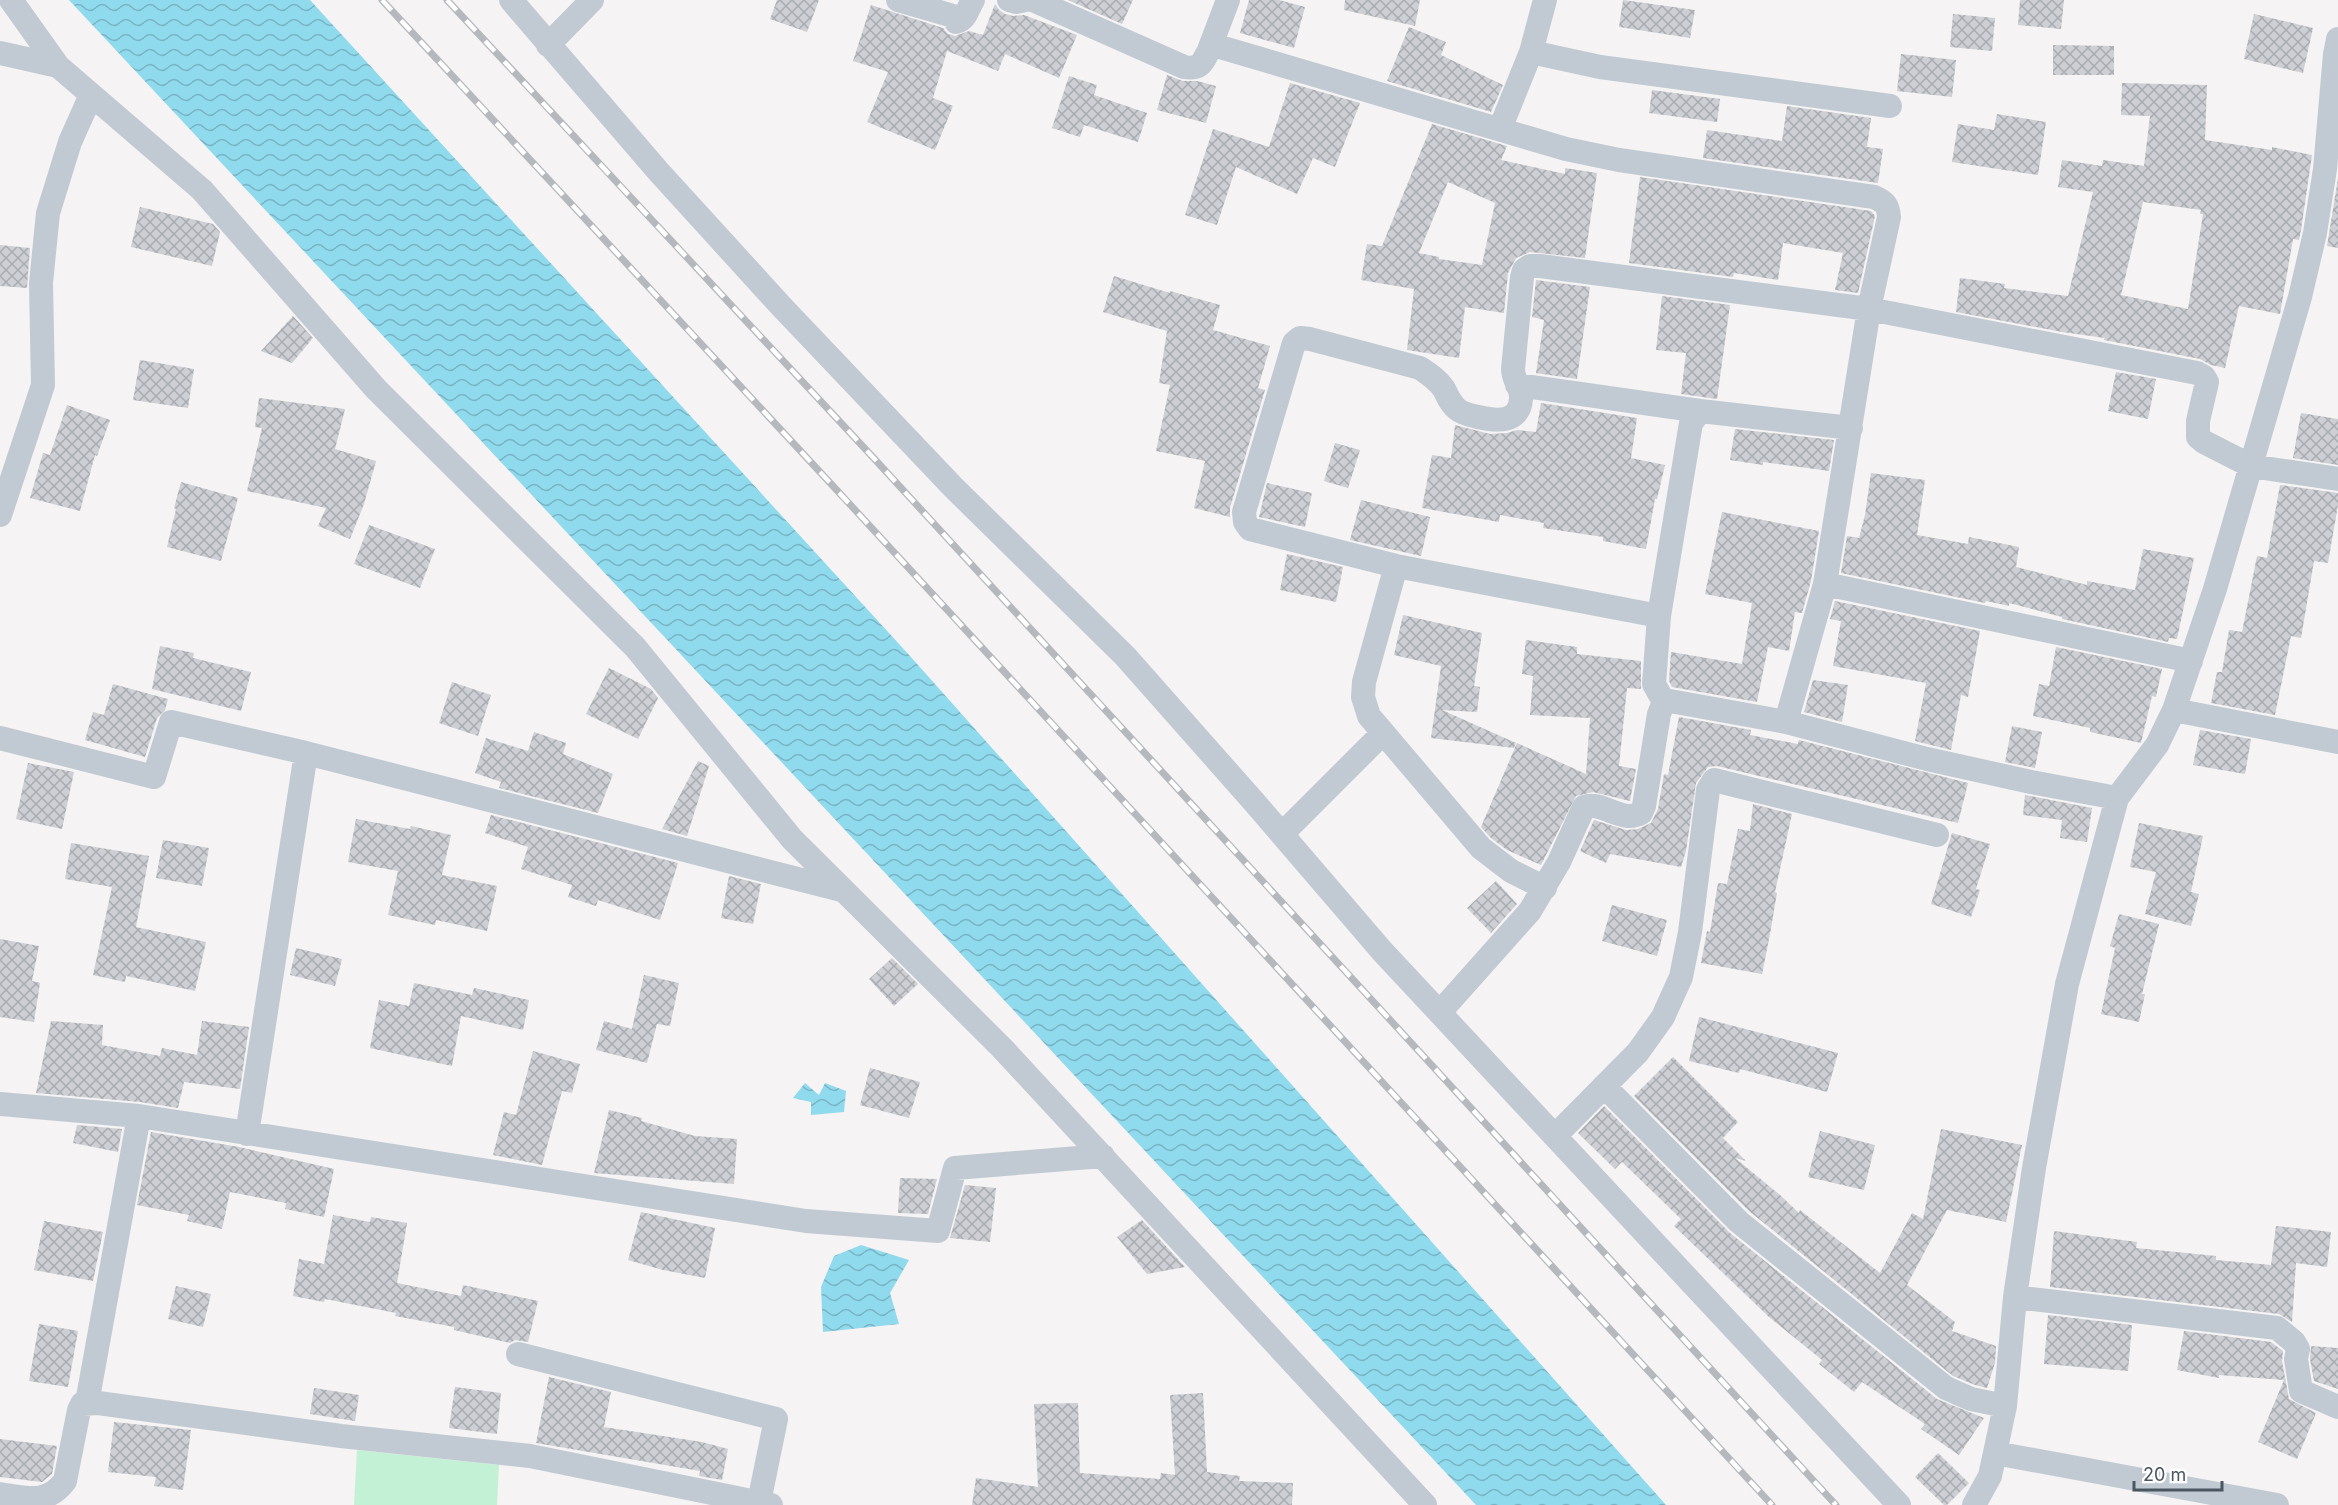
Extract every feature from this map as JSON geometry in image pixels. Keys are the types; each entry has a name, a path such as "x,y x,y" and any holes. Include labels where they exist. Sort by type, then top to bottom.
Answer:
{"street":[{"path":"11,0 58,66 202,190 376,389 635,647 792,839 1002,1048 1425,1505"},
{"path":"511,0 548,45 781,306 953,487 1125,656 1382,951 1851,1457 1899,1505"},
{"path":"548,45 592,0"},
{"path":"898,0 953,16 956,22 962,20 966,15 973,0"},
{"path":"1009,0 1016,2 1025,0"},
{"path":"1033,0 1184,67 1198,68 1209,50 1228,0"},
{"path":"1500,129 1531,52 1545,0"},
{"path":"1974,1505 1990,1476 2005,1406 2015,1297 2034,1168 2067,984 2117,798 2157,746 2174,710 2191,660 2215,589 2300,297 2315,233 2325,169 2338,39"},
{"path":"1209,50 1215,46 1228,48 1566,149 1619,160 1874,197 1884,201 1889,209 1889,217 1869,309 1826,584 1786,722"},
{"path":"0,52 58,66"},
{"path":"1531,52 1600,67 1890,106"},
{"path":"0,515 43,385 41,283 48,213 69,142 91,95"},
{"path":"1659,616 1396,566 1250,529 1245,522 1244,512 1294,344 1300,338 1310,339 1420,368 1434,378 1458,411 1495,421 1513,417 1518,411 1521,392 1513,378 1513,369 1521,288 1524,270 1530,266 1869,309 2197,373 2207,382 2198,421 2198,437 2204,442 2251,466 2338,479"},
{"path":"1517,385 1700,411 1851,428"},
{"path":"1664,702 1654,684 1659,616 1691,423 1700,411"},
{"path":"1396,566 1364,681 1363,697 1369,716 1481,848 1511,871 1545,888"},
{"path":"1826,584 2191,660"},
{"path":"1664,702 1670,701 1786,722 1927,759 2117,798"},
{"path":"1440,1012 1508,938 1545,888 1584,807 1593,806 1629,817 1641,813 1659,714 1664,702"},
{"path":"2174,710 2338,742"},
{"path":"0,738 154,777 171,722 306,753 841,890"},
{"path":"1282,834 1382,734"},
{"path":"247,1134 306,753"},
{"path":"1555,1136 1638,1052 1663,1017 1681,977 1690,932 1710,783 1714,780 1937,835"},
{"path":"1604,1086 1740,1222 1946,1388 1971,1399 2005,1406"},
{"path":"0,1104 140,1116 806,1221 938,1231 955,1168 1103,1156"},
{"path":"87,1403 140,1116"},
{"path":"2015,1297 2277,1328 2294,1342 2298,1349 2296,1359 2301,1391 2338,1407"},
{"path":"0,1494 34,1499 49,1497 58,1490 65,1481 79,1410 82,1404 87,1403 118,1405 341,1436 530,1456 765,1503 776,1419 518,1354"},
{"path":"1995,1453 2277,1505"}],"green space":[{"path":"357,1450 499,1465 497,1505 354,1505"}],"water":[{"path":"69,0 310,0 910,656 1666,1505 1476,1505"},
{"path":"805,1083 819,1095 825,1083 846,1091 844,1112 811,1115 811,1102 793,1098"},
{"path":"861,1245 909,1260 890,1293 899,1324 823,1332 821,1287 834,1256"}],"building":[{"path":"777,0 819,0 807,32 770,19"},
{"path":"1068,0 1133,0 1122,24"},
{"path":"1249,0 1279,0 1305,7 1294,48 1240,33"},
{"path":"1345,0 1420,0 1415,26 1344,10"},
{"path":"1623,0 1695,10 1690,38 1619,27"},
{"path":"2020,0 2064,0 2061,29 2018,25"},
{"path":"995,4 1005,14 1024,15 1077,35 1059,78 1005,54 998,71 947,51 933,98 953,106 935,150 867,122 888,72 853,61 871,5 943,28 948,34 955,36 969,31 983,35"},
{"path":"1953,14 1995,18 1992,51 1950,47"},
{"path":"2254,14 2313,28 2303,73 2244,59"},
{"path":"1409,27 1446,42 1441,55 1503,85 1491,112 1387,81"},
{"path":"2053,45 2114,46 2114,75 2053,75"},
{"path":"1901,54 1956,60 1952,97 1897,91"},
{"path":"1167,75 1183,81 1197,81 1216,86 1206,123 1157,110"},
{"path":"1069,76 1097,85 1094,95 1147,113 1138,142 1084,125 1080,137 1052,128"},
{"path":"1290,83 1360,103 1335,167 1313,158 1297,194 1236,167 1217,225 1185,215 1213,129 1269,147"},
{"path":"2122,83 2207,85 2205,140 2272,150 2272,147 2312,155 2299,240 2293,239 2280,314 2239,306 2225,368 2211,365 2200,359 2104,340 2105,338 1956,312 1960,278 2005,284 2004,288 2068,296 2093,192 2058,187 2062,160 2102,166 2103,160 2144,166 2150,116 2121,115","holes":["2143,202 2201,210 2200,214 2203,214 2188,309 2121,295"]},
{"path":"1652,90 1720,99 1717,122 1649,113"},
{"path":"1787,106 1871,118 1867,147 1883,149 1878,183 1703,158 1707,130 1782,141"},
{"path":"1997,114 2046,122 2038,175 1952,162 1958,124 1994,130"},
{"path":"1432,124 1507,146 1501,160 1565,174 1565,168 1597,173 1585,258 1530,252 1516,258 1508,273 1504,313 1465,307 1459,358 1407,350 1414,289 1361,280 1367,244 1382,246","holes":["1448,182 1495,203 1482,265 1439,259 1439,257 1419,253"]},
{"path":"1640,177 1871,211 1875,216 1858,293 1835,290 1843,253 1783,243 1778,280 1734,273 1733,277 1629,263"},
{"path":"2338,178 2338,248 2327,246"},
{"path":"140,207 213,224 220,232 212,266 131,247"},
{"path":"0,245 30,248 27,288 0,286"},
{"path":"1114,276 1220,305 1213,330 1270,346 1258,388 1265,390 1230,508 1230,517 1194,508 1205,461 1156,451 1170,385 1159,383 1167,331 1103,312"},
{"path":"1536,280 1590,287 1577,379 1536,373 1544,320 1532,317"},
{"path":"1662,296 1730,305 1717,399 1681,394 1686,353 1656,350"},
{"path":"293,316 313,338 292,363 261,351"},
{"path":"140,360 194,369 188,408 133,400"},
{"path":"2116,372 2156,379 2148,419 2108,411"},
{"path":"259,398 345,409 335,449 376,461 364,504 350,539 318,526 326,508 247,491 262,428 255,427"},
{"path":"1541,403 1637,418 1631,458 1665,465 1657,499 1655,499 1646,549 1603,541 1603,537 1543,528 1544,523 1500,515 1499,522 1422,508 1432,455 1451,458 1455,425 1490,434 1517,430 1536,432"},
{"path":"67,405 110,420 97,456 95,455 80,511 30,498 43,453 50,455"},
{"path":"2301,413 2338,419 2338,465 2293,458"},
{"path":"1735,429 1834,440 1829,471 1730,460"},
{"path":"1335,443 1360,450 1348,488 1324,481"},
{"path":"1871,473 1925,480 1917,535 1968,544 1969,537 2019,547 2016,567 2087,585 2087,581 2135,590 2143,549 2194,558 2177,639 2169,638 2168,642 2062,619 2062,617 2009,603 2009,606 1986,601 1985,603 1841,573 1847,536 1859,538"},
{"path":"181,482 238,498 221,561 167,547"},
{"path":"1267,483 1312,493 1305,527 1259,517"},
{"path":"2280,485 2338,493 2338,505 2328,563 2314,561 2301,638 2291,636 2275,715 2211,703 2217,672 2222,672 2229,630 2242,632 2257,556 2267,558"},
{"path":"1361,500 1430,517 1421,556 1350,540"},
{"path":"1722,512 1819,531 1811,581 1802,613 1795,612 1789,651 1768,647 1757,702 1672,687 1669,681 1671,652 1742,664 1752,603 1705,594"},
{"path":"369,525 435,549 420,588 354,564"},
{"path":"1287,554 1343,567 1336,602 1280,590"},
{"path":"1835,601 1980,631 1968,697 1961,695 1951,750 1915,741 1926,683 1833,666 1841,621 1830,619"},
{"path":"1403,615 1482,633 1474,686 1480,687 1477,712 1442,710 1516,743 1514,748 1431,738 1441,666 1394,655"},
{"path":"1526,640 1577,647 1577,654 1641,661 1641,689 1627,688 1619,766 1636,769 1630,801 1593,792 1576,796 1541,865 1507,850 1481,827 1517,743 1586,774 1590,718 1530,715 1533,676 1522,674"},
{"path":"160,646 194,653 193,658 251,672 241,711 152,689"},
{"path":"2056,647 2162,669 2156,697 2152,696 2141,743 2090,732 2090,728 2033,716 2039,684 2049,686"},
{"path":"609,668 651,689 658,698 638,739 586,714"},
{"path":"1813,680 1848,685 1842,722 1804,712"},
{"path":"452,682 491,695 478,736 439,723"},
{"path":"113,684 168,699 165,710 157,718 145,757 85,740 93,712 104,715"},
{"path":"1679,717 1751,730 1750,735 1798,744 1799,740 1968,783 1958,823 1717,766 1708,767 1696,783 1686,851 1681,867 1610,854 1606,863 1580,851 1594,820 1626,830 1638,829 1651,823 1658,809 1664,774 1668,775"},
{"path":"2012,726 2042,732 2035,768 2005,762"},
{"path":"2200,730 2251,739 2245,774 2193,765"},
{"path":"534,732 566,743 563,754 613,774 598,813 499,788 501,782 475,773 486,738 528,751"},
{"path":"698,761 709,766 687,836 662,829"},
{"path":"28,763 74,772 62,829 16,819"},
{"path":"2025,795 2092,808 2087,842 2060,838 2062,820 2023,815"},
{"path":"1753,804 1792,814 1775,892 1777,893 1762,974 1701,963 1707,931 1710,932 1718,883 1727,884 1738,829 1750,831"},
{"path":"491,815 678,863 660,920 598,900 596,906 568,897 572,885 521,869 528,847 485,833"},
{"path":"356,819 410,829 411,826 451,835 442,875 497,886 487,931 436,920 435,925 388,915 398,871 348,862"},
{"path":"2139,823 2203,836 2191,892 2199,894 2191,926 2145,914 2156,872 2130,867"},
{"path":"1952,833 1990,844 1976,889 1980,890 1971,917 1931,904"},
{"path":"163,840 209,848 202,886 156,878"},
{"path":"71,843 149,856 136,927 206,942 195,991 126,976 125,982 93,975 112,887 65,879"},
{"path":"729,876 761,884 753,924 721,918"},
{"path":"1496,881 1517,904 1491,933 1467,908"},
{"path":"1612,905 1667,920 1657,956 1602,941"},
{"path":"2119,914 2159,924 2142,994 2145,994 2139,1022 2101,1014 2115,948 2110,946"},
{"path":"0,939 39,946 32,981 40,983 34,1022 0,1017"},
{"path":"296,948 342,959 335,986 290,975"},
{"path":"892,958 918,984 894,1006 869,979"},
{"path":"644,975 679,983 670,1026 657,1024 647,1063 596,1050 604,1021 632,1029"},
{"path":"414,983 472,995 474,988 529,1000 523,1030 461,1016 452,1066 370,1048 379,1000 409,1006"},
{"path":"1699,1017 1838,1053 1827,1092 1740,1069 1739,1073 1689,1061"},
{"path":"51,1021 103,1025 102,1045 160,1056 162,1048 197,1055 202,1021 249,1027 240,1089 184,1082 178,1108 140,1102 36,1093"},
{"path":"533,1051 580,1064 572,1093 562,1091 542,1165 493,1155 504,1112 516,1115"},
{"path":"1673,1057 1738,1122 1723,1138 1746,1161 1735,1158 1799,1213 1800,1210 1880,1273 1912,1213 1923,1219 1941,1129 2022,1145 2006,1222 1947,1210 1907,1285 1955,1322 1952,1331 1996,1346 1995,1363 1987,1388 1953,1376 1749,1211 1634,1096"},
{"path":"870,1068 920,1082 909,1118 860,1105"},
{"path":"1604,1106 1730,1233 1937,1399 1984,1418 1959,1455 1921,1429 1925,1424 1862,1382 1854,1392 1819,1364 1822,1360 1769,1317 1674,1226 1681,1219 1622,1162 1615,1169 1578,1133"},
{"path":"609,1110 642,1118 641,1121 695,1136 737,1139 734,1184 594,1173"},
{"path":"77,1125 122,1129 118,1152 73,1143"},
{"path":"1820,1131 1875,1145 1864,1190 1808,1177"},
{"path":"151,1132 239,1147 334,1169 324,1217 285,1209 286,1203 230,1192 222,1229 187,1221 189,1215 137,1205"},
{"path":"900,1178 937,1179 928,1214 898,1213"},
{"path":"965,1185 996,1188 990,1242 950,1238"},
{"path":"641,1212 715,1228 705,1278 628,1260"},
{"path":"333,1215 370,1222 371,1217 407,1223 397,1283 461,1296 463,1285 538,1301 528,1342 515,1340 510,1343 454,1330 454,1327 395,1316 396,1313 325,1299 324,1302 293,1296 299,1259 324,1264"},
{"path":"1142,1220 1185,1267 1147,1274 1117,1237"},
{"path":"44,1221 103,1232 93,1281 34,1270"},
{"path":"2276,1226 2331,1232 2327,1267 2296,1263 2292,1322 2279,1314 2050,1287 2054,1231 2137,1242 2136,1248 2216,1256 2216,1260 2271,1265"},
{"path":"176,1286 211,1294 203,1327 168,1319"},
{"path":"2048,1315 2132,1325 2128,1371 2044,1364"},
{"path":"39,1324 78,1331 68,1387 29,1381"},
{"path":"2184,1331 2271,1342 2283,1351 2282,1361 2289,1399 2316,1413 2297,1459 2258,1442 2284,1380 2219,1375 2219,1378 2177,1370"},
{"path":"2311,1346 2338,1348 2338,1389 2314,1381 2310,1359"},
{"path":"549,1377 611,1392 604,1427 702,1442 728,1449 722,1480 699,1476 700,1471 536,1443"},
{"path":"455,1387 501,1393 497,1434 449,1428"},
{"path":"314,1388 359,1395 355,1421 310,1414"},
{"path":"1203,1393 1207,1472 1240,1476 1239,1481 1293,1483 1292,1505 972,1505 976,1478 1038,1487 1034,1404 1078,1403 1080,1473 1160,1479 1161,1473 1175,1475 1170,1395"},
{"path":"114,1422 191,1430 183,1490 154,1486 156,1477 108,1472"},
{"path":"0,1439 57,1446 52,1474 42,1482 0,1477"},
{"path":"1938,1453 1969,1483 1947,1505 1944,1505 1915,1477"}],"railway":[{"path":"382,0 1772,1505"},
{"path":"447,0 869,453 1836,1505"}]}
